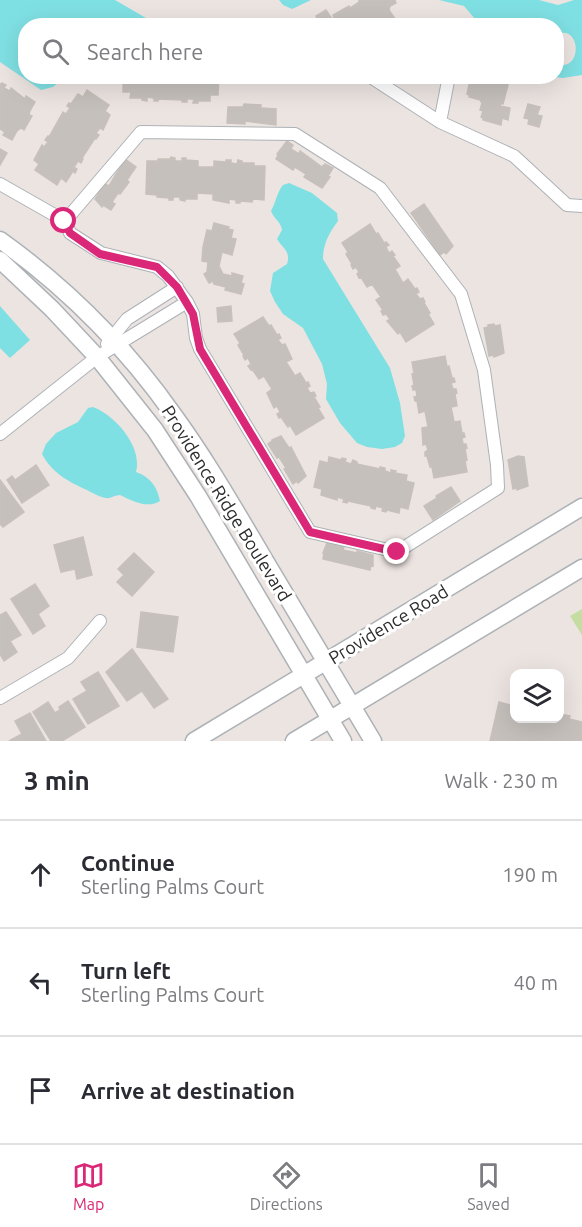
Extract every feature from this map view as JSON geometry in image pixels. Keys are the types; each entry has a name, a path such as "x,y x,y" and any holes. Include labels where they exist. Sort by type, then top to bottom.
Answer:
{"street":[{"path":"381,84 440,122 514,156 567,205 582,206"},
{"path":"440,122 447,84"},
{"path":"0,184 64,221 70,233 100,254 157,267 177,287 193,314 200,349 310,532 397,552 498,488 484,370 461,294 380,188 295,134 141,132 64,221"},
{"name":"Providence Ridge Boulevard","path":"0,240 53,281 115,341 173,413 198,450 373,741"},
{"name":"Providence Ridge Boulevard","path":"0,260 52,309 97,357 135,403 178,463 343,741"},
{"path":"115,341 128,320 177,287"},
{"path":"0,434 115,341 187,302"},
{"name":"Providence Road","path":"195,741 582,507"},
{"path":"294,741 582,568"},
{"path":"0,698 68,658 100,621"}],"green space":[{"path":"582,609 582,635 570,616"}],"water":[{"path":"0,0 115,0 146,18 18,18 18,74 0,62"},
{"path":"279,0 311,0 292,9 283,5"},
{"path":"439,0 539,0 558,5 582,0 582,75 564,78 564,65 575,56 576,49 571,36 564,33 564,18 474,18 464,6"},
{"path":"32,84 57,84 53,87 41,90"},
{"path":"289,183 312,193 337,213 338,221 327,239 323,259 390,368 400,403 405,436 402,443 395,447 382,449 357,443 340,423 326,399 327,384 322,364 303,328 283,314 270,291 273,273 287,264 288,260 287,253 277,239 282,230 281,227 271,211 281,188"},
{"path":"0,306 30,340 10,358 0,348"},
{"path":"93,407 110,417 125,433 135,452 136,472 152,483 160,501 145,504 120,495 101,497 67,480 46,461 42,454 46,444 56,433 78,422 88,408"}],"building":[{"path":"359,0 395,0 396,3 390,6 389,10 394,18 334,18 333,15"},
{"path":"326,10 331,18 317,18 316,16"},
{"path":"0,84 6,85 4,88 10,91 11,88 25,99 26,96 35,102 29,115 32,116 24,130 21,128 17,131 12,140 3,135 5,132 0,129"},
{"path":"123,84 219,84 218,95 210,95 210,101 198,101 198,103 193,103 194,99 187,99 187,102 158,99 154,101 154,98 147,97 147,101 142,98 130,98 131,92 123,92"},
{"path":"469,84 508,85 503,104 501,103 500,106 510,108 508,120 502,118 501,125 483,120 481,117 483,111 480,110 482,103 467,94"},
{"path":"87,90 109,105 105,111 110,115 103,130 100,128 96,133 99,135 82,158 81,163 78,161 74,167 77,169 75,173 73,171 66,182 61,178 57,185 35,170 39,164 34,160 42,145 44,147 48,142 45,140 63,112 66,114 70,108 67,106 69,103 71,104 78,94 83,97"},
{"path":"244,104 276,109 276,125 245,121 245,124 227,123 228,107 243,107"},
{"path":"528,104 540,107 537,115 542,116 539,127 528,124 529,119 524,118"},
{"path":"287,141 293,145 291,149 299,154 300,151 322,167 325,164 333,168 322,188 304,177 306,174 295,167 293,170 276,159"},
{"path":"0,149 7,153 0,165"},
{"path":"175,158 175,161 182,161 182,158 186,158 186,160 198,161 198,167 214,167 214,161 226,162 226,160 237,164 238,160 242,163 254,163 254,166 265,166 264,200 253,199 252,202 236,203 236,200 229,199 229,203 213,200 213,194 197,193 197,199 185,199 185,201 180,200 180,197 173,197 173,200 169,200 169,198 146,194 147,161 170,159"},
{"path":"125,159 136,167 127,180 129,182 112,202 115,204 111,210 103,205 102,207 95,199 105,184 109,186"},
{"path":"424,204 453,246 446,254 444,252 440,255 411,213"},
{"path":"214,223 233,230 231,238 236,239 232,255 222,252 219,266 223,274 232,276 232,273 243,276 241,283 244,284 241,294 225,290 226,287 214,284 213,281 209,283 204,274 207,272 208,262 202,261 203,247 207,230 212,231"},
{"path":"370,224 384,243 389,245 386,247 389,253 392,251 395,255 393,256 400,266 395,269 403,283 408,279 415,289 417,288 419,292 416,294 420,299 423,298 434,324 406,342 400,332 398,334 387,321 390,319 386,314 383,315 381,311 383,310 376,300 381,297 372,284 367,287 361,277 359,278 356,267 353,269 346,254 348,252 342,243"},
{"path":"231,306 232,321 218,322 217,308"},
{"path":"263,317 277,335 279,334 281,338 278,340 282,345 285,344 292,359 286,362 295,376 300,373 306,383 308,382 310,386 307,388 310,393 314,392 316,396 314,397 320,407 318,408 324,418 296,435 290,425 288,427 281,417 279,418 277,414 280,412 277,406 274,408 267,393 272,389 264,376 259,379 248,366 251,364 248,358 245,360 238,345 240,343 234,334"},
{"path":"494,324 495,326 500,325 504,353 494,357 489,356 484,328"},
{"path":"445,356 447,367 449,366 455,382 451,383 453,389 456,389 457,406 451,407 454,422 460,421 465,437 462,438 467,448 465,449 467,460 465,461 467,472 434,478 432,467 425,456 428,450 426,444 423,445 422,428 428,427 425,411 419,413 414,397 417,396 412,386 414,385 412,374 414,373 412,362"},
{"path":"281,436 289,448 291,447 306,476 298,483 297,481 293,484 284,469 286,468 268,444"},
{"path":"518,456 524,457 528,486 517,490 517,488 513,489 508,460"},
{"path":"329,457 346,459 345,462 351,464 353,460 357,464 385,468 385,471 391,473 391,470 407,475 406,481 414,483 408,509 400,507 399,513 387,510 386,512 382,511 383,508 376,506 375,509 371,506 343,502 344,499 337,497 337,500 321,495 322,489 314,487 320,461 328,463"},
{"path":"36,465 49,485 22,503 7,480 12,476 15,480"},
{"path":"0,480 24,512 3,527 0,524"},
{"path":"451,487 460,501 433,520 424,506"},
{"path":"83,537 92,575 77,579 75,569 61,572 54,545"},
{"path":"327,543 344,547 343,550 373,555 373,566 371,565 370,570 323,559"},
{"path":"134,553 154,572 132,596 117,582 124,575 118,569"},
{"path":"35,584 49,606 38,614 45,626 33,634 11,599"},
{"path":"6,612 21,635 10,641 17,652 4,661 0,654 0,615"},
{"path":"141,612 178,617 173,652 137,647"},
{"path":"132,649 168,699 154,708 142,691 127,701 106,672"},
{"path":"98,672 119,706 88,724 73,699 87,691 81,682"},
{"path":"68,701 85,727 62,741 51,741 33,712 48,702 55,713"},
{"path":"499,702 510,705 510,723 564,723 564,715 570,716 569,719 582,722 582,741 490,741"},
{"path":"30,713 46,741 9,741 22,734 15,721"}],"route":[{"path":"64,221 70,233 100,254 157,267 177,287 193,314 200,349 310,532 397,552"}]}
